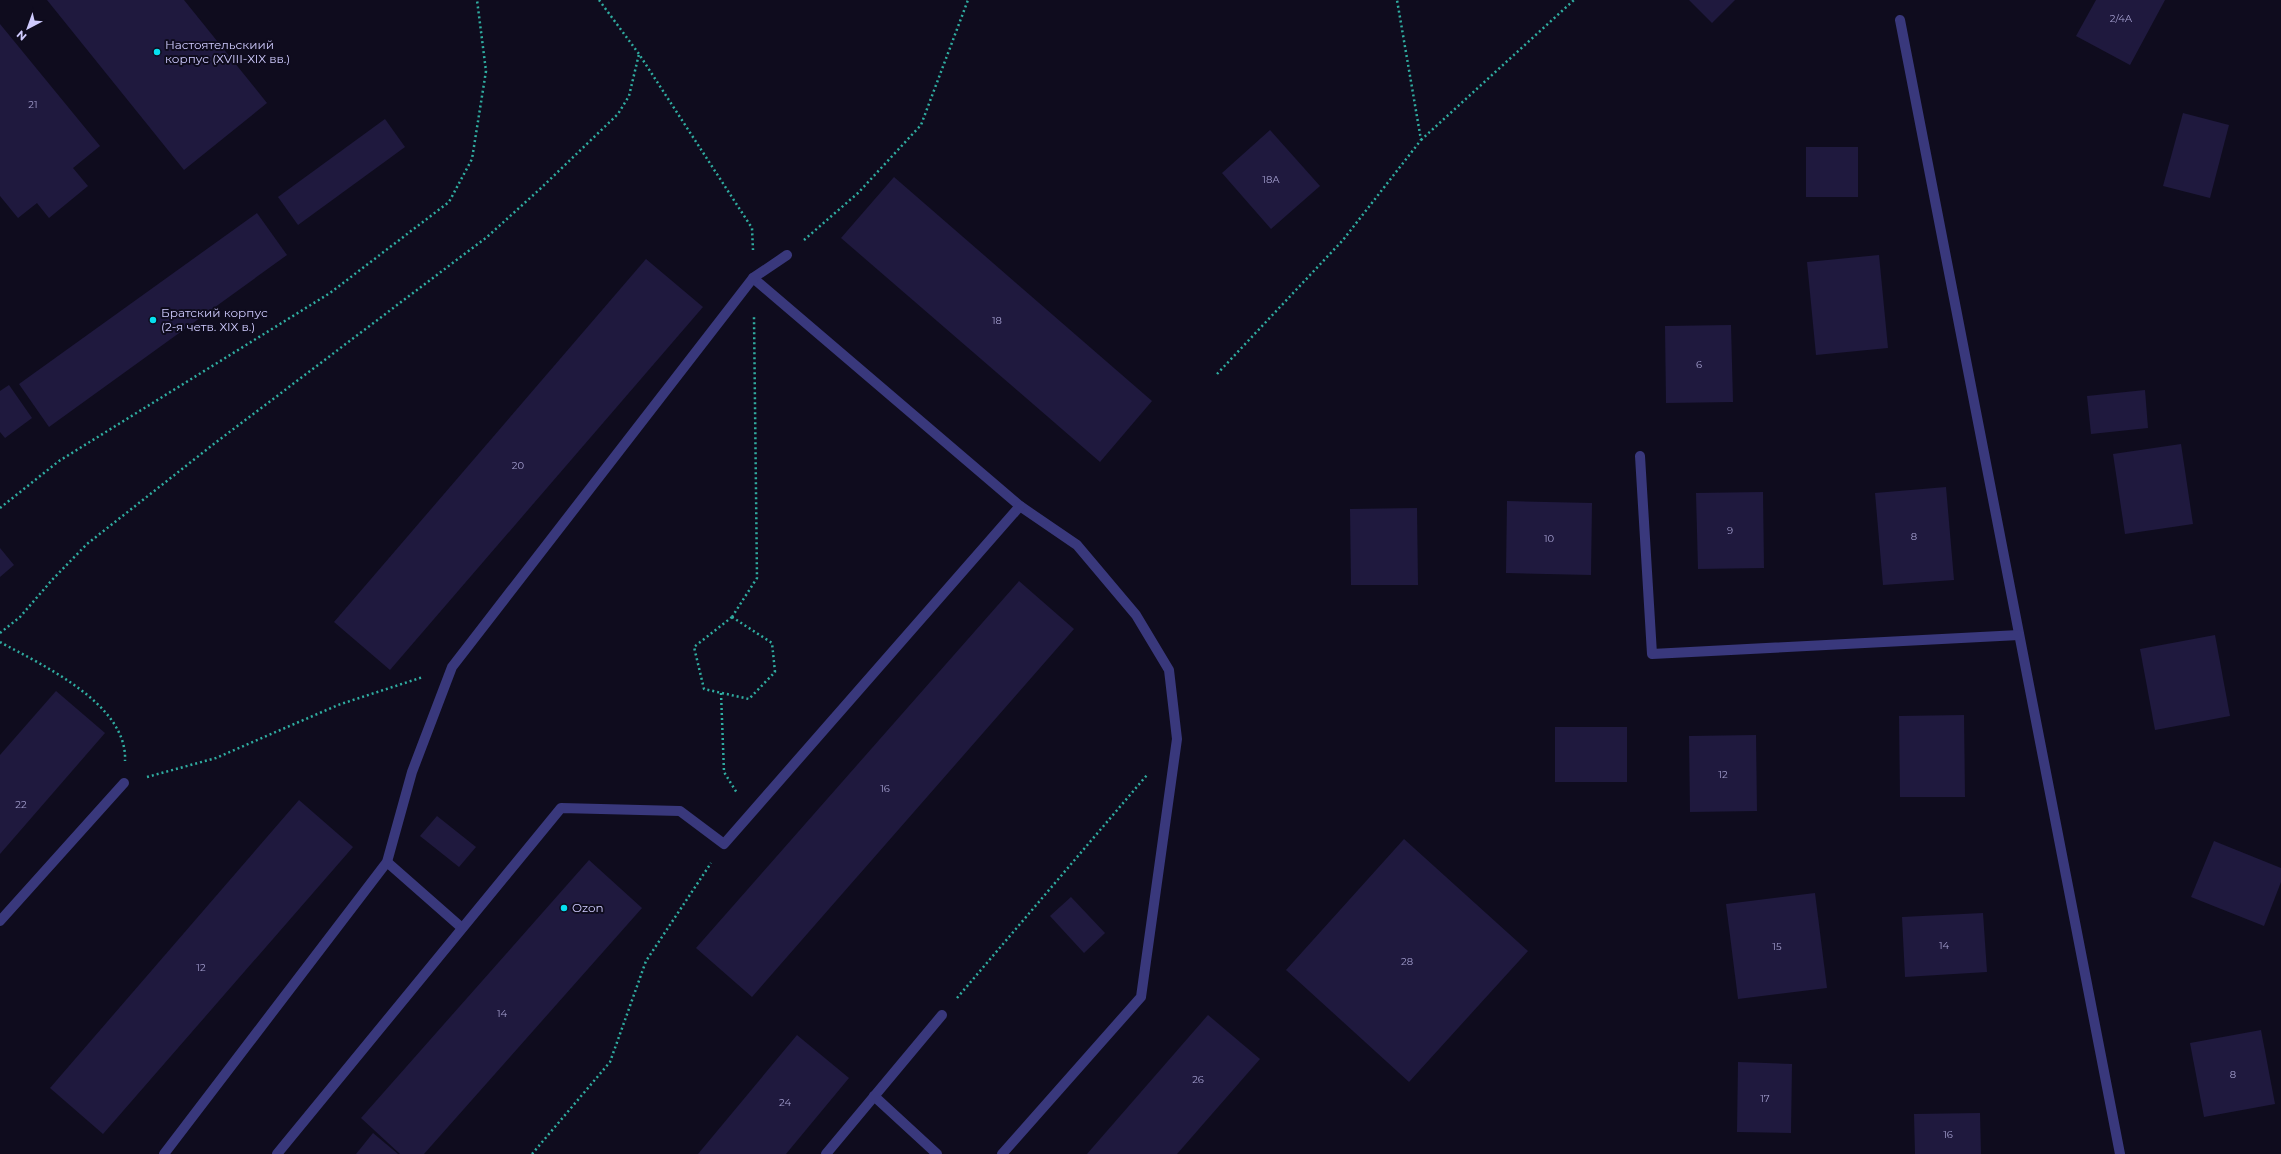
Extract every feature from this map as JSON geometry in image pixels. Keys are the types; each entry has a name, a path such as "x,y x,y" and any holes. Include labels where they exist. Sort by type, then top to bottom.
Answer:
{"street":[{"path":"1900,20 2120,1154"},
{"path":"164,1154 387,862 412,772 452,667 753,278 787,255"},
{"path":"753,278 1020,506 1077,545 1136,615 1168,670 1177,739 1141,997 1002,1154"},
{"path":"1640,456 1652,654 2019,635"},
{"path":"277,1154 561,808 680,811 724,844 1020,506"},
{"path":"0,921 124,783"},
{"path":"387,862 462,928"},
{"path":"826,1154 942,1015"},
{"path":"874,1096 937,1154"}],"path":[{"path":"0,508 59,461 330,293 449,202 472,159 486,71 476,0"},
{"path":"599,0 639,54 752,228 757,578 732,617 694,647 704,689 749,700 775,672 772,643 732,617"},
{"path":"787,255 858,193 921,125 968,0"},
{"path":"1397,0 1421,140"},
{"path":"1217,374 1343,240 1421,140 1574,0"},
{"path":"0,633 20,617 52,580 87,544 215,443 487,237 540,189 618,114 629,96 639,54"},
{"path":"0,642 74,683 110,716 126,748 124,783 216,758 338,705 452,667"},
{"path":"721,693 724,772 750,815"},
{"path":"942,1015 1152,769"},
{"path":"532,1154 610,1062 646,961 724,844"}],"building":[{"name":"Настоятельскиий корпус (XVIII-XIX вв.)","path":"47,0 184,0 267,103 184,170"},
{"path":"1689,0 1735,0 1712,23"},
{"path":"2096,0 2165,0 2130,65 2076,36"},
{"path":"0,24 100,146 73,168 88,186 49,218 37,203 18,218 0,196"},
{"path":"2183,113 2229,125 2210,198 2163,186"},
{"path":"385,119 405,147 298,225 278,197"},
{"path":"1270,130 1320,186 1271,229 1222,173"},
{"path":"1806,147 1858,147 1858,197 1806,197"},
{"path":"894,177 1152,401 1100,462 841,238"},
{"name":"Братский корпус (2-я четв. XIX в.)","path":"257,213 287,255 49,427 19,384"},
{"path":"1879,255 1888,348 1816,355 1807,262"},
{"path":"646,259 703,307 390,670 334,622"},
{"path":"1731,325 1733,402 1666,403 1665,326"},
{"path":"9,385 32,418 5,438 0,432 0,391"},
{"path":"2145,390 2148,428 2091,434 2087,396"},
{"path":"2181,444 2193,524 2125,534 2113,454"},
{"path":"1946,487 1954,580 1883,585 1875,493"},
{"path":"1763,492 1764,568 1698,569 1696,493"},
{"path":"1507,501 1592,503 1591,575 1506,573"},
{"path":"1417,508 1418,585 1351,585 1350,509"},
{"path":"0,548 14,565 0,577"},
{"path":"1019,581 1074,629 752,997 696,948"},
{"path":"2215,635 2230,716 2155,730 2140,649"},
{"path":"56,691 105,733 0,854 0,755"},
{"path":"1964,715 1965,797 1900,797 1899,716"},
{"path":"1555,727 1627,727 1627,782 1555,782"},
{"path":"1756,735 1757,811 1690,812 1689,736"},
{"path":"299,800 353,847 103,1134 50,1088"},
{"path":"437,816 476,847 459,867 420,836"},
{"path":"1404,839 1528,951 1409,1082 1286,970"},
{"path":"2214,841 2281,868 2281,882 2264,926 2191,897"},
{"path":"589,860 642,908 424,1154 400,1154 361,1118"},
{"path":"1815,893 1827,988 1738,999 1726,904"},
{"path":"1071,897 1105,933 1084,953 1050,916"},
{"path":"1983,913 1987,972 1905,977 1902,917"},
{"path":"1208,1015 1260,1059 1177,1154 1087,1154"},
{"path":"2261,1030 2275,1104 2204,1117 2190,1043"},
{"path":"797,1035 849,1078 786,1154 698,1154"},
{"path":"1738,1062 1792,1064 1791,1133 1737,1132"},
{"path":"1980,1113 1981,1154 1915,1154 1914,1114"},
{"path":"373,1133 398,1154 356,1154"}],"place":[{"name":"Настоятельскиий корпус (XVIII-XIX вв.)","path":"157,52"},
{"name":"Братский корпус (2-я четв. XIX в.)","path":"153,320"},
{"name":"Ozon","path":"564,908"}]}
